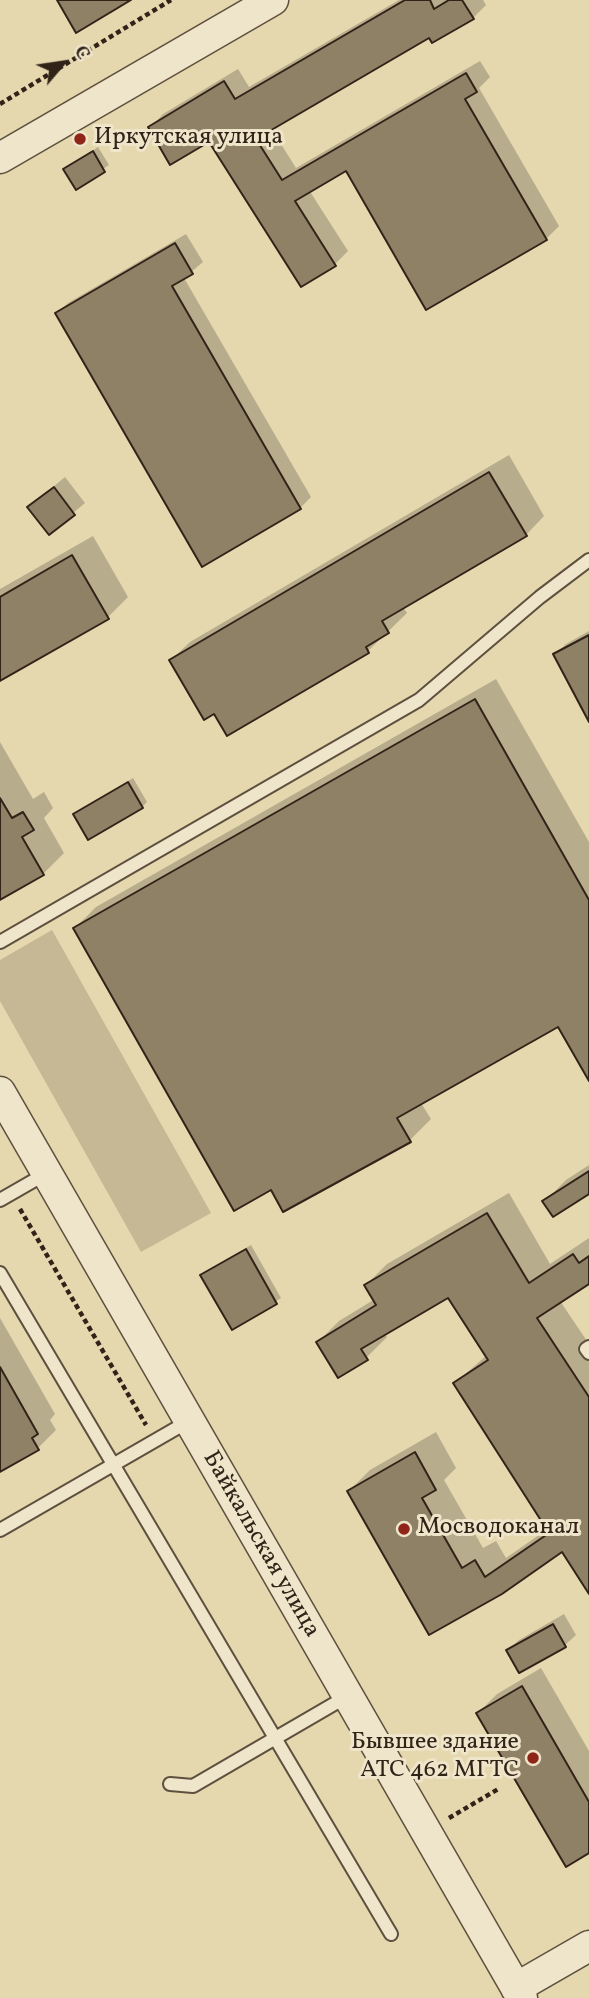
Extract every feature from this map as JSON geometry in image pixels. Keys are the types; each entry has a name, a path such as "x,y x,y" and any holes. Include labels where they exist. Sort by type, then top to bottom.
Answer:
{"street":[{"path":"0,158 273,0"},
{"name":"Байкальская улица","path":"0,1092 346,1697 519,1993"},
{"path":"519,1993 589,1946"}],"lane":[{"path":"0,942 419,700 540,597 589,560"},
{"path":"5,1197 47,1173"},
{"path":"0,1273 391,1934"},
{"path":"589,1347 586,1349 589,1353"},
{"path":"1,1528 190,1421"},
{"path":"170,1784 193,1786 346,1697"}],"path":[{"path":"0,104 171,0"},
{"path":"5,1197 156,1441"},
{"path":"447,1819 500,1788"}],"shaded area":[{"path":"52,930 211,1213 141,1252 0,1001 0,960"}],"building":[{"path":"57,0 131,0 76,33"},
{"path":"405,0 430,0 434,9 449,0 462,0 474,19 432,43 429,38 256,139 282,180 466,73 477,92 465,99 547,240 426,310 346,171 295,201 336,266 301,287 209,142 170,165 148,127 224,81 235,99"},
{"path":"93,151 105,172 76,190 63,169"},
{"path":"175,243 193,274 172,286 301,509 202,567 55,313"},
{"path":"489,472 527,536 382,621 389,633 366,647 369,653 227,736 214,714 204,720 169,660"},
{"path":"54,487 75,515 49,535 27,507"},
{"path":"72,555 109,619 0,681 0,597"},
{"path":"589,635 589,722 553,654"},
{"path":"475,699 589,900 589,1081 558,1027 397,1118 411,1142 283,1212 271,1190 234,1211 73,928"},
{"path":"128,782 143,808 88,840 73,814"},
{"path":"0,798 12,818 23,812 34,830 22,837 44,875 0,900"},
{"path":"589,1171 589,1194 553,1217 542,1201"},
{"path":"487,1213 529,1283 573,1254 579,1263 589,1256 589,1284 537,1318 589,1397 589,1594 562,1552 502,1594 429,1635 347,1491 415,1452 436,1490 422,1498 462,1568 475,1560 485,1577 549,1533 453,1383 488,1360 448,1298 361,1349 368,1360 338,1378 316,1342 376,1305 364,1285"},
{"path":"246,1249 277,1304 232,1330 200,1275"},
{"path":"0,1367 38,1434 32,1438 39,1450 0,1472"},
{"path":"553,1624 566,1647 519,1673 506,1650"},
{"name":"Бывшее здание АТС 462 МГТС","path":"522,1686 589,1802 589,1853 566,1867 476,1713"}],"place":[{"name":"Иркутская улица","path":"80,139"},
{"name":"Мосводоканал","path":"404,1529"},
{"name":"Бывшее здание АТС 462 МГТС","path":"533,1758"}]}
